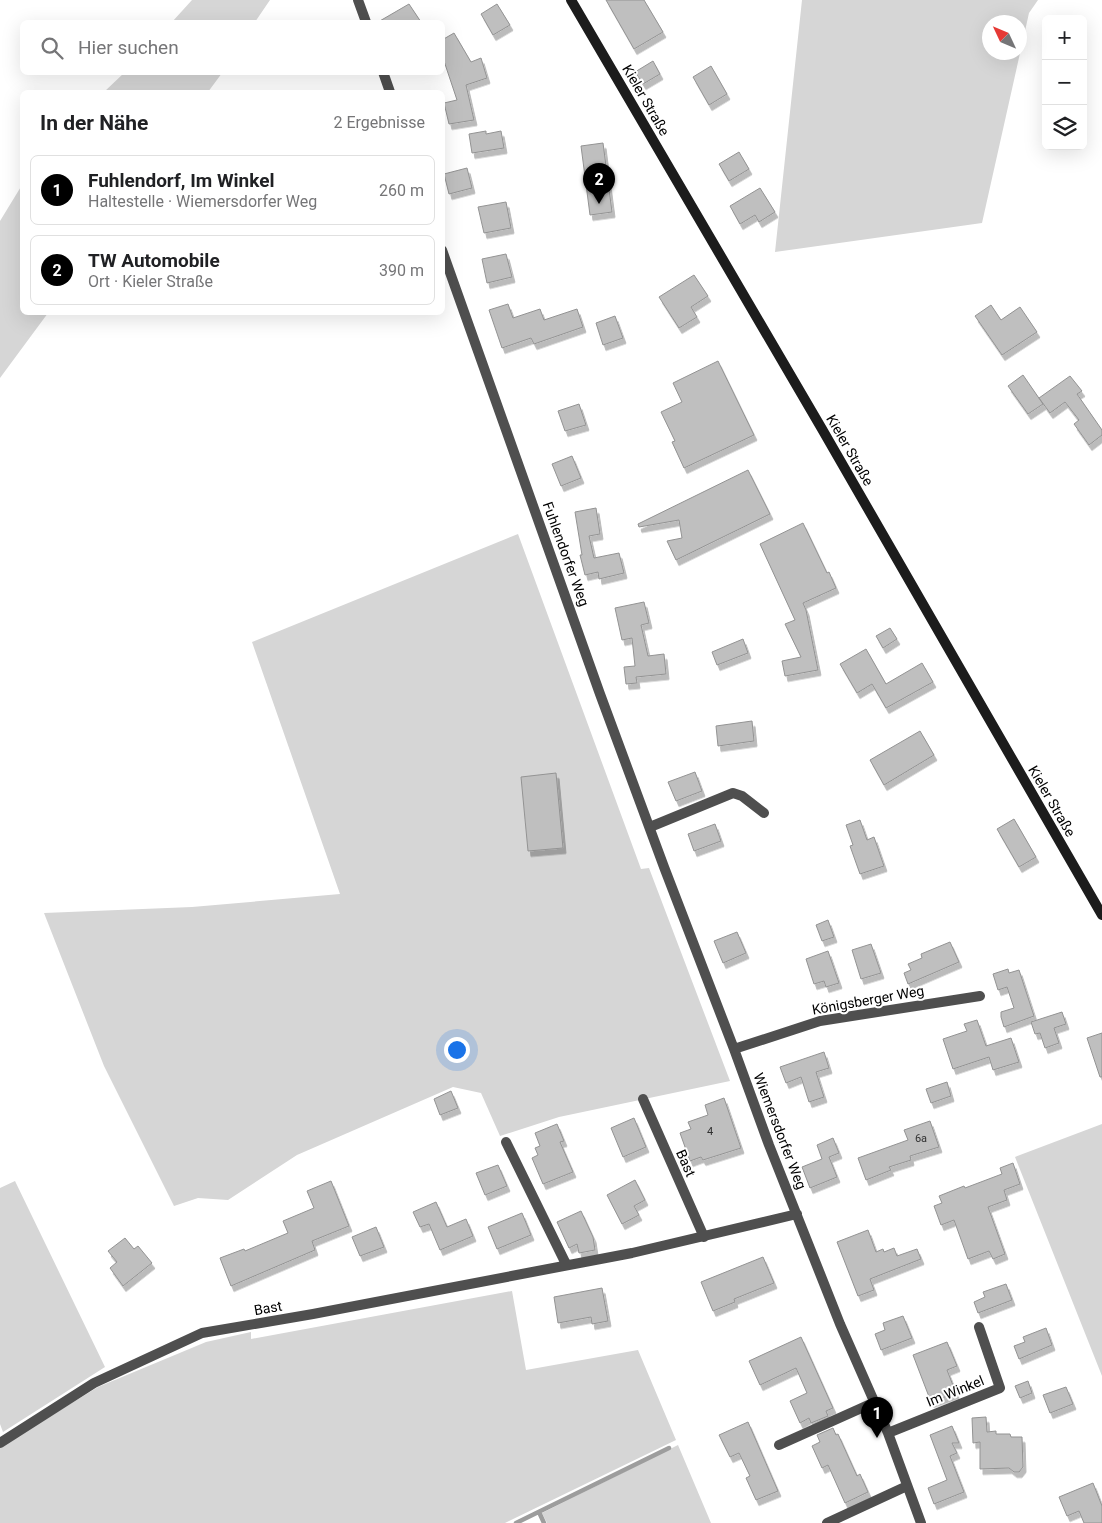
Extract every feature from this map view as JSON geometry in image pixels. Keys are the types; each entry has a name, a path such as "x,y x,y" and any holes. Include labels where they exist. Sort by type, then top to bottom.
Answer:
{"main road":[{"name":"Kieler Straße","path":"571,0 822,429 1102,915"}],"street":[{"path":"358,0 365,20"},
{"path":"384,75 389,90"},
{"name":"Fuhlendorfer Weg","path":"445,258 600,694 664,867"},
{"path":"650,827 733,793 742,796 764,813"},
{"name":"Wiemersdorfer Weg","path":"664,867 734,1048 769,1145 840,1324 888,1433 921,1523"},
{"name":"Königsberger Weg","path":"734,1048 820,1021 980,996"},
{"name":"Bast","path":"643,1099 704,1237"},
{"path":"506,1142 566,1264"},
{"name":"Bast","path":"0,1443 94,1383 202,1333 632,1253 797,1214"},
{"name":"Im Winkel","path":"888,1433 1000,1388 979,1327"},
{"path":"779,1445 875,1402"},
{"path":"827,1523 907,1486"}],"shaded area":[{"path":"192,0 270,0 256,20 174,20"},
{"path":"802,0 1038,0 1029,13 1027,22 1027,15 982,15 982,60 1018,60 982,223 775,252"},
{"path":"122,75 221,75 209,90 106,90"},
{"path":"20,188 20,315 47,315 0,378 0,221"},
{"path":"518,534 641,869 649,868 730,1081 559,1117 500,1136 481,1093 453,1087 297,1155 228,1200 198,1198 174,1206 104,1066 44,913 192,907 340,894 252,642"},
{"path":"1102,1124 1102,1376 1015,1157"},
{"path":"15,1181 105,1367 3,1432 0,1424 0,1188"},
{"path":"512,1291 526,1370 638,1350 676,1440 505,1523 0,1523 0,1447 98,1387 206,1342 251,1332 251,1339"},
{"path":"678,1445 711,1523 547,1523 542,1513"}],"building":[{"path":"606,0 644,0 663,32 634,49"},
{"path":"409,4 420,20 381,20"},
{"path":"497,4 510,25 493,35 481,14"},
{"path":"454,33 471,62 481,58 487,78 466,85 474,120 449,124 445,103 457,100 445,64 445,38"},
{"path":"653,61 660,74 643,84 635,72"},
{"path":"711,66 727,94 709,105 693,77"},
{"path":"486,131 486,134 501,131 504,148 472,153 469,134"},
{"path":"603,143 612,212 590,215 581,146"},
{"path":"739,152 749,169 729,181 719,164"},
{"path":"467,168 472,188 449,194 445,174"},
{"path":"760,188 775,212 759,222 755,215 740,224 730,206"},
{"path":"506,202 511,228 484,233 478,207"},
{"path":"506,254 512,277 487,283 482,259"},
{"path":"694,275 708,296 691,307 697,317 679,328 659,297"},
{"path":"508,304 513,318 540,309 544,320 577,309 583,327 534,344 531,338 502,348 489,310"},
{"path":"991,305 1001,320 1020,307 1037,332 1002,355 975,316"},
{"path":"615,316 623,338 603,345 596,323"},
{"path":"718,361 754,435 684,468 672,442 675,441 661,412 682,402 673,383"},
{"path":"1023,375 1043,404 1028,414 1008,386"},
{"path":"1070,376 1082,391 1077,394 1102,430 1102,435 1089,445 1074,424 1079,420 1065,402 1050,413 1039,398"},
{"path":"579,404 586,425 565,431 558,411"},
{"path":"572,456 581,478 561,486 552,464"},
{"path":"748,470 770,514 676,560 667,541 682,538 679,520 639,527 638,524"},
{"path":"596,508 600,534 589,536 594,558 619,553 624,573 599,579 598,572 585,575 580,555 582,555 575,512"},
{"path":"803,523 836,588 803,603 818,670 785,676 782,661 801,657 785,624 795,620 760,544"},
{"path":"644,602 649,623 641,625 648,656 664,654 666,674 636,677 637,683 626,684 624,667 635,666 632,638 622,640 615,608"},
{"path":"890,628 897,639 883,648 876,636"},
{"path":"743,639 748,653 717,665 712,652"},
{"path":"866,649 886,684 922,663 933,682 886,708 872,684 857,693 840,664"},
{"path":"752,721 754,741 718,746 716,726"},
{"path":"920,731 934,755 884,785 870,760"},
{"path":"695,772 702,791 676,801 668,782"},
{"path":"556,773 563,848 528,851 521,777"},
{"path":"1014,819 1036,857 1019,867 997,829"},
{"path":"860,820 867,840 874,837 884,866 860,874 850,846 853,845 846,825"},
{"path":"715,824 721,841 694,851 688,834"},
{"path":"828,920 834,937 822,941 816,925"},
{"path":"737,932 746,953 723,963 714,941"},
{"path":"950,942 959,962 908,984 904,973 911,970 908,964 922,958 921,954"},
{"path":"871,944 881,973 861,979 852,950"},
{"path":"828,951 839,983 826,987 824,981 814,984 806,959"},
{"path":"1008,969 1009,973 1019,970 1034,1016 1004,1027 1001,1012 1014,1008 1007,987 998,990 993,974"},
{"path":"1062,1012 1066,1024 1054,1028 1059,1043 1045,1048 1040,1033 1035,1034 1031,1022"},
{"path":"977,1020 986,1046 1011,1038 1019,1062 993,1070 989,1057 953,1069 943,1039 967,1031 964,1024"},
{"path":"1102,1033 1102,1077 1100,1077 1087,1038"},
{"path":"824,1052 829,1068 816,1072 824,1097 809,1102 801,1077 786,1083 780,1067"},
{"path":"947,1082 951,1096 931,1103 926,1089"},
{"path":"451,1091 458,1108 440,1115 434,1099"},
{"path":"724,1098 741,1148 703,1160 701,1157 690,1161 680,1133 691,1129 688,1122 708,1115 705,1105"},
{"path":"634,1118 646,1147 623,1157 611,1128"},
{"path":"930,1121 939,1147 910,1156 911,1160 889,1167 891,1170 866,1180 858,1158 908,1140 904,1130"},
{"path":"557,1124 564,1141 560,1142 573,1172 543,1184 532,1158 538,1155 535,1148 540,1146 535,1133"},
{"path":"833,1138 839,1153 829,1157 837,1177 810,1188 802,1167 822,1159 817,1145"},
{"path":"1013,1163 1020,1184 1004,1190 1007,1200 988,1207 1005,1254 993,1259 989,1251 968,1259 954,1220 941,1225 934,1206 942,1203 939,1196 1002,1174 1000,1168"},
{"path":"498,1165 507,1186 485,1195 476,1173"},
{"path":"635,1180 645,1200 634,1206 639,1215 622,1224 607,1195"},
{"path":"331,1181 349,1226 312,1241 315,1250 231,1286 220,1258 244,1249 245,1251 288,1233 283,1221 314,1208 307,1191"},
{"path":"436,1202 447,1227 466,1219 473,1236 440,1250 429,1224 420,1227 413,1212"},
{"path":"581,1211 593,1237 595,1250 579,1253 577,1244 569,1248 557,1222"},
{"path":"522,1213 531,1235 497,1249 488,1227"},
{"path":"376,1227 384,1247 360,1256 352,1237"},
{"path":"868,1230 876,1252 883,1249 884,1252 894,1248 897,1256 917,1249 921,1259 870,1279 874,1290 858,1296 837,1242"},
{"path":"125,1238 134,1249 138,1246 152,1263 123,1286 110,1268 117,1262 108,1251"},
{"path":"763,1257 774,1283 734,1299 735,1302 713,1311 701,1282"},
{"path":"1006,1284 1012,1300 978,1313 974,1302 985,1297 983,1292"},
{"path":"602,1288 608,1321 592,1324 591,1317 558,1323 554,1297"},
{"path":"903,1316 912,1338 881,1350 875,1334 885,1330 883,1323"},
{"path":"1046,1328 1052,1345 1019,1359 1014,1346 1025,1342 1023,1337"},
{"path":"801,1337 833,1408 826,1411 828,1416 811,1423 809,1418 800,1423 790,1401 807,1393 796,1368 760,1385 749,1361"},
{"path":"947,1342 957,1366 947,1370 956,1393 931,1402 913,1355"},
{"path":"1028,1381 1032,1393 1020,1398 1015,1386"},
{"path":"1066,1387 1073,1404 1050,1413 1043,1395"},
{"path":"986,1417 987,1432 996,1431 996,1434 1010,1434 1011,1437 1022,1437 1023,1467 1019,1472 1014,1472 1009,1468 980,1469 980,1442 973,1443 972,1418"},
{"path":"748,1422 778,1491 756,1500 746,1478 750,1476 739,1453 730,1457 719,1435"},
{"path":"952,1426 959,1443 952,1443 957,1453 950,1456 964,1492 934,1504 928,1488 947,1480 930,1435"},
{"path":"833,1428 836,1435 838,1434 857,1476 860,1474 868,1492 845,1503 828,1465 822,1468 812,1446 820,1442 817,1435"},
{"path":"1093,1483 1102,1506 1102,1523 1084,1523 1079,1511 1067,1516 1059,1497"}],"waterway":[{"path":"516,1523 669,1448"},
{"path":"539,1512 544,1523"}],"place":[{"name":"TW Automobile","path":"599,204"},
{"name":"Fuhlendorf, Im Winkel","path":"877,1438"}]}
